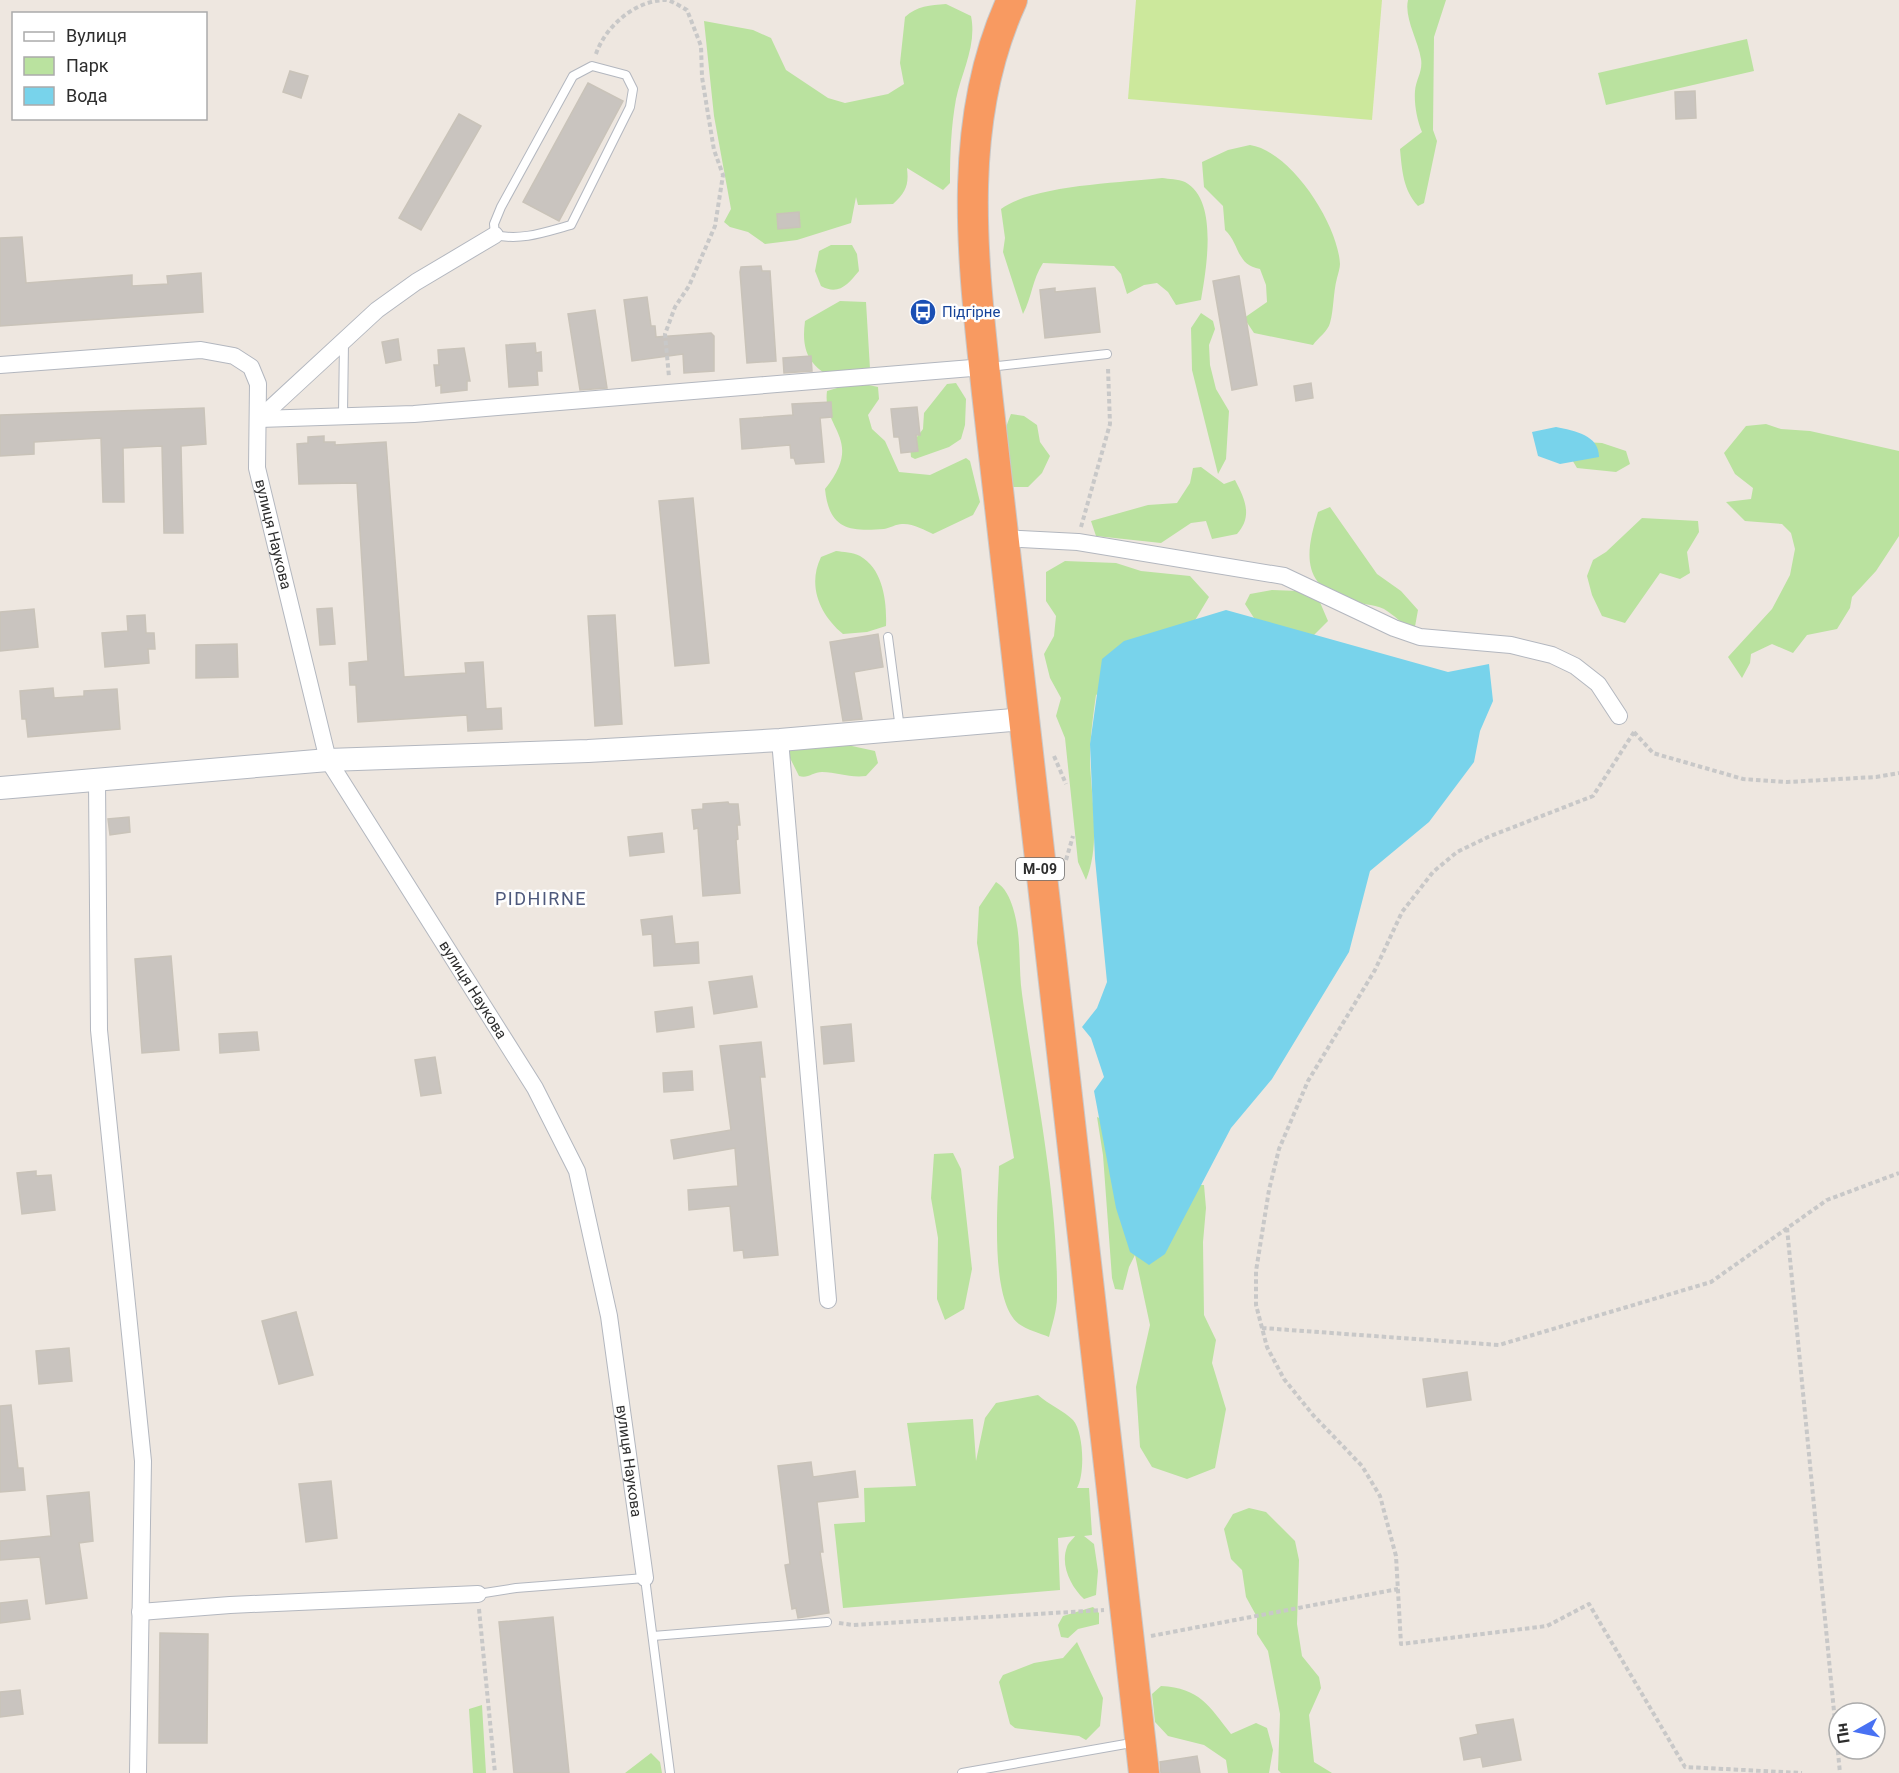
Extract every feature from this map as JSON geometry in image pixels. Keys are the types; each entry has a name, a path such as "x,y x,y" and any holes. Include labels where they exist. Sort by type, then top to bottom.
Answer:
{"highway":[{"name":"М-09","path":"1012,0 989,63 973,147 971,197 984,367 1144,1773"}],"street":[{"path":"259,419 377,310 416,282 495,235"},
{"name":"вулиця Наукова","path":"0,365 201,350 234,356 251,367 258,384 257,468 328,760 535,1088 577,1171 609,1316 645,1578"},
{"path":"259,419 343,414 414,414 984,367"},
{"path":"1003,538 1078,542 1284,576 1394,628 1420,637 1437,641 1511,645 1552,655 1575,666 1598,684 1619,716"},
{"path":"0,788 328,760 588,751 780,740 1023,719"},
{"path":"780,740 828,1300"},
{"path":"97,780 99,1030 142,1461 138,1773"},
{"path":"140,1612 230,1605 478,1594"}],"lane":[{"path":"592,66 626,75 633,89 630,107 572,225 527,237 511,238 495,235 494,224 501,207 573,76 592,66"},
{"path":"343,414 344,341"},
{"path":"984,367 1107,354"},
{"path":"888,637 900,729"},
{"path":"478,1594 516,1588 645,1578 670,1773"},
{"path":"653,1636 827,1622"},
{"path":"962,1773 1140,1741"}],"path":[{"path":"592,66 601,39 634,8 649,1 668,0 687,10 701,46 706,105 714,150 723,175 715,226 664,334 671,394"},
{"path":"1078,542 1085,507 1110,424 1107,354"},
{"path":"1619,716 1653,753 1743,779 1786,782 1876,777 1899,773"},
{"path":"1634,732 1593,796 1488,837 1457,852 1433,872 1402,912 1375,970 1308,1081 1279,1149 1269,1190 1256,1271 1256,1305 1267,1347 1284,1379 1312,1415 1362,1466 1380,1496 1396,1556 1401,1644 1547,1626 1589,1604 1685,1767 1802,1773"},
{"path":"1054,755 1066,784"},
{"path":"1066,860 1072,836"},
{"path":"1262,1328 1499,1345 1711,1282 1827,1200 1899,1173"},
{"path":"1787,1228 1840,1773"},
{"path":"827,1622 854,1625 1127,1623 1171,1632 1398,1589"},
{"path":"478,1594 495,1773"}],"green space":[{"path":"1136,0 1382,0 1372,120 1128,99"},
{"path":"1408,0 1446,0 1434,37 1433,130 1437,141 1424,203 1418,206 1406,186 1400,149 1422,132 1416,112 1415,96 1421,59 1408,14"},
{"path":"946,4 971,16 972,37 954,109 950,183 943,190 907,168 906,188 893,204 858,205 856,197 851,223 797,240 765,244 748,232 730,227 724,222 731,209 714,116 704,21 753,30 771,38 786,70 828,98 845,103 888,94 904,84 900,63 905,17 919,8"},
{"path":"1747,39 1754,71 1606,105 1598,73"},
{"path":"1250,145 1266,150 1281,160 1296,175 1321,210 1331,229 1337,248 1340,266 1330,323 1313,345 1254,333 1244,318 1267,302 1266,285 1260,269 1252,267 1242,259 1225,230 1223,206 1204,187 1202,162 1228,150"},
{"path":"1162,178 1185,182 1196,191 1203,204 1208,237 1201,300 1176,305 1168,292 1157,283 1144,285 1127,294 1121,274 1114,266 1043,263 1023,314 1003,252 1005,238 1001,209 1015,201 1055,190"},
{"path":"831,245 852,245 857,254 859,271 843,287 833,290 821,286 815,271 819,251"},
{"path":"840,301 866,302 870,369 826,374 813,363 806,351 805,321"},
{"path":"1201,313 1213,321 1215,329 1209,345 1210,365 1216,389 1229,411 1226,459 1218,474 1192,370 1191,328"},
{"path":"956,383 966,399 965,425 961,439 949,447 915,459 911,457 910,446 923,429 924,413 947,384"},
{"path":"864,384 878,387 879,399 868,415 872,429 885,441 899,472 930,475 966,458 970,461 980,502 973,515 933,534 906,524 884,529 860,530 842,525 836,520 827,502 825,489 836,472 842,446 830,416 827,391 847,385"},
{"path":"1011,414 1024,416 1037,425 1040,442 1050,456 1042,473 1028,487 1013,487 1005,458 1005,434"},
{"path":"1766,424 1781,429 1810,431 1899,451 1899,536 1876,571 1852,597 1850,608 1837,629 1807,635 1793,653 1772,644 1751,654 1750,663 1742,678 1728,657 1772,609 1790,575 1795,549 1791,533 1782,524 1745,521 1726,502 1751,499 1753,488 1735,474 1724,453 1746,426"},
{"path":"1584,442 1602,443 1626,451 1630,464 1616,472 1577,468 1568,453"},
{"path":"1201,467 1224,484 1235,480 1246,507 1245,521 1237,534 1212,539 1206,521 1191,523 1161,543 1096,536 1091,521 1148,505 1177,503 1190,483 1193,468"},
{"path":"1330,507 1377,574 1401,591 1418,610 1414,632 1384,609 1332,594 1314,576 1310,565 1310,553 1314,526 1318,512"},
{"path":"1642,518 1698,521 1699,532 1687,552 1690,573 1680,579 1660,573 1625,623 1602,616 1592,595 1587,576 1593,560 1606,552"},
{"path":"836,551 857,555 874,569 879,577 884,596 886,626 867,632 843,634 822,609 816,589 817,568 821,557"},
{"path":"1065,561 1116,563 1141,571 1190,576 1209,597 1188,632 1096,695 1090,760 1094,836 1091,866 1086,880 1078,862 1065,738 1056,716 1061,698 1050,678 1044,654 1054,636 1056,616 1046,601 1046,572"},
{"path":"1272,590 1299,591 1319,600 1328,621 1310,639 1254,618 1245,604 1250,594"},
{"path":"838,743 875,751 878,763 866,776 822,772 802,777 799,776 788,754 793,744"},
{"path":"996,882 1009,897 1016,919 1022,994 1050,1183 1057,1297 1049,1337 1022,1326 1009,1312 999,1273 997,1225 999,1166 1014,1158 977,943 979,907"},
{"path":"1097,1117 1104,1120 1171,1185 1204,1185 1206,1208 1203,1242 1204,1315 1216,1340 1212,1363 1226,1409 1215,1468 1187,1479 1152,1467 1140,1447 1136,1387 1150,1325 1135,1255 1123,1290 1115,1289 1112,1278 1103,1155"},
{"path":"953,1153 961,1169 972,1269 964,1309 945,1320 937,1299 938,1238 931,1198 934,1154"},
{"path":"1038,1395 1073,1420 1077,1426 1082,1464 1077,1488 1089,1488 1092,1535 1084,1536 1094,1544 1098,1571 1096,1595 1084,1599 1068,1575 1065,1554 1075,1536 1058,1538 1060,1590 843,1608 834,1524 865,1522 864,1488 916,1486 907,1423 973,1419 976,1461 985,1418 996,1403"},
{"path":"1249,1508 1266,1512 1295,1541 1299,1560 1297,1624 1302,1656 1319,1677 1321,1688 1309,1715 1314,1762 1332,1773 1281,1773 1278,1770 1280,1714 1268,1651 1257,1634 1257,1617 1246,1597 1242,1570 1231,1559 1224,1529 1233,1514"},
{"path":"1093,1607 1099,1613 1099,1624 1078,1629 1068,1638 1061,1637 1058,1625 1063,1616"},
{"path":"1077,1642 1103,1698 1100,1726 1086,1740 1079,1736 1015,1728 1010,1724 999,1682 1003,1675 1034,1663 1063,1658"},
{"path":"1161,1686 1185,1690 1202,1700 1231,1734 1256,1723 1267,1728 1273,1750 1269,1773 1228,1773 1226,1760 1204,1745 1168,1736 1155,1722 1152,1694"},
{"path":"482,1705 486,1773 473,1773 469,1709"},
{"path":"651,1753 660,1762 662,1773 625,1773"}],"water":[{"path":"1556,427 1585,435 1595,444 1599,457 1560,464 1538,456 1532,432"},
{"path":"1226,610 1448,672 1489,664 1493,701 1480,731 1474,762 1429,822 1370,871 1349,952 1272,1079 1231,1128 1165,1254 1149,1265 1130,1252 1116,1208 1094,1091 1104,1077 1091,1038 1082,1027 1097,1008 1107,982 1095,859 1090,744 1102,659 1124,641"}],"building":[{"path":"290,71 308,76 301,98 283,92"},
{"path":"588,83 623,101 559,221 523,202"},
{"path":"1695,91 1696,118 1676,119 1675,92"},
{"path":"459,114 481,126 421,230 399,218"},
{"path":"799,212 800,227 778,229 777,214"},
{"path":"22,237 26,283 132,275 132,286 168,284 167,276 201,273 203,312 0,326 0,238"},
{"path":"761,266 762,271 770,271 776,361 747,363 740,272 741,267"},
{"path":"1239,276 1257,385 1232,390 1213,281"},
{"path":"1055,288 1055,292 1095,288 1100,332 1045,338 1040,290"},
{"path":"647,297 651,326 655,326 656,337 711,333 714,336 714,371 684,373 683,354 632,361 624,300"},
{"path":"595,310 607,388 580,390 568,314"},
{"path":"398,339 401,360 386,363 382,342"},
{"path":"535,343 536,353 541,352 542,371 537,371 538,385 509,387 506,345"},
{"path":"464,348 470,381 467,381 467,390 441,393 441,385 436,386 434,365 439,365 438,350"},
{"path":"811,356 812,371 784,373 783,358"},
{"path":"1311,383 1313,398 1296,401 1294,386"},
{"path":"831,402 832,417 820,418 824,462 796,464 794,458 791,458 790,445 742,449 740,419 793,415 792,404"},
{"path":"917,407 920,435 916,435 918,451 901,453 899,437 894,437 891,409"},
{"path":"204,408 206,444 181,446 183,533 164,533 162,446 123,448 124,502 103,502 101,438 34,442 34,454 0,456 0,415"},
{"path":"324,436 324,442 335,442 335,445 386,442 404,677 466,673 465,663 483,662 486,709 501,708 502,729 468,731 467,715 358,722 356,685 350,685 349,663 368,661 357,483 299,484 297,444 308,443 308,437"},
{"path":"693,498 709,663 675,666 659,501"},
{"path":"332,608 335,644 320,645 317,609"},
{"path":"34,609 38,647 0,651 0,612"},
{"path":"145,615 146,633 154,633 155,649 148,649 149,663 105,667 102,633 128,631 127,616"},
{"path":"615,615 622,724 595,726 588,616"},
{"path":"878,634 883,667 854,672 862,719 843,721 830,642"},
{"path":"237,644 238,677 196,678 196,645"},
{"path":"53,688 54,698 84,696 84,691 117,689 120,729 28,737 26,719 22,719 20,691"},
{"path":"728,802 738,804 740,825 737,825 738,839 736,840 740,893 703,896 698,828 694,829 692,810 703,809 703,804"},
{"path":"129,817 130,832 110,835 108,819"},
{"path":"662,833 664,852 630,856 628,837"},
{"path":"672,916 675,944 698,942 699,963 654,966 652,934 643,935 641,920"},
{"path":"171,956 179,1050 142,1053 135,959"},
{"path":"752,976 757,1007 714,1014 709,982"},
{"path":"692,1007 694,1027 657,1032 655,1012"},
{"path":"851,1024 854,1061 824,1064 821,1027"},
{"path":"257,1032 259,1050 220,1053 219,1034"},
{"path":"761,1042 765,1077 760,1077 778,1255 744,1258 743,1250 734,1251 730,1206 689,1210 688,1190 738,1186 735,1148 674,1159 671,1140 731,1130 720,1046"},
{"path":"435,1057 441,1093 421,1096 415,1060"},
{"path":"692,1071 693,1090 664,1092 663,1073"},
{"path":"36,1171 36,1176 51,1175 55,1210 22,1214 17,1173"},
{"path":"296,1312 313,1375 279,1384 262,1321"},
{"path":"69,1348 72,1381 39,1384 36,1351"},
{"path":"1467,1372 1471,1400 1427,1407 1423,1379"},
{"path":"11,1405 18,1468 23,1468 25,1490 0,1492 0,1406"},
{"path":"811,1462 813,1477 855,1471 858,1497 817,1502 823,1552 820,1552 829,1613 798,1618 796,1608 792,1609 785,1565 790,1564 778,1466"},
{"path":"331,1481 337,1538 306,1542 299,1484"},
{"path":"89,1492 93,1541 79,1543 87,1598 46,1604 40,1557 0,1560 0,1541 51,1536 47,1496"},
{"path":"27,1600 30,1619 0,1623 0,1603"},
{"path":"553,1617 569,1773 514,1773 499,1622"},
{"path":"160,1633 208,1634 207,1743 159,1743"},
{"path":"20,1690 23,1714 0,1717 0,1692"},
{"path":"1513,1719 1521,1760 1483,1767 1481,1757 1464,1760 1460,1738 1478,1734 1476,1725"},
{"path":"1197,1756 1200,1773 1161,1773 1160,1762"}],"place":[{"name":"Підгірне","path":"923,312"}],"district":[{"name":"PIDHIRNE","path":"541,899"}]}
